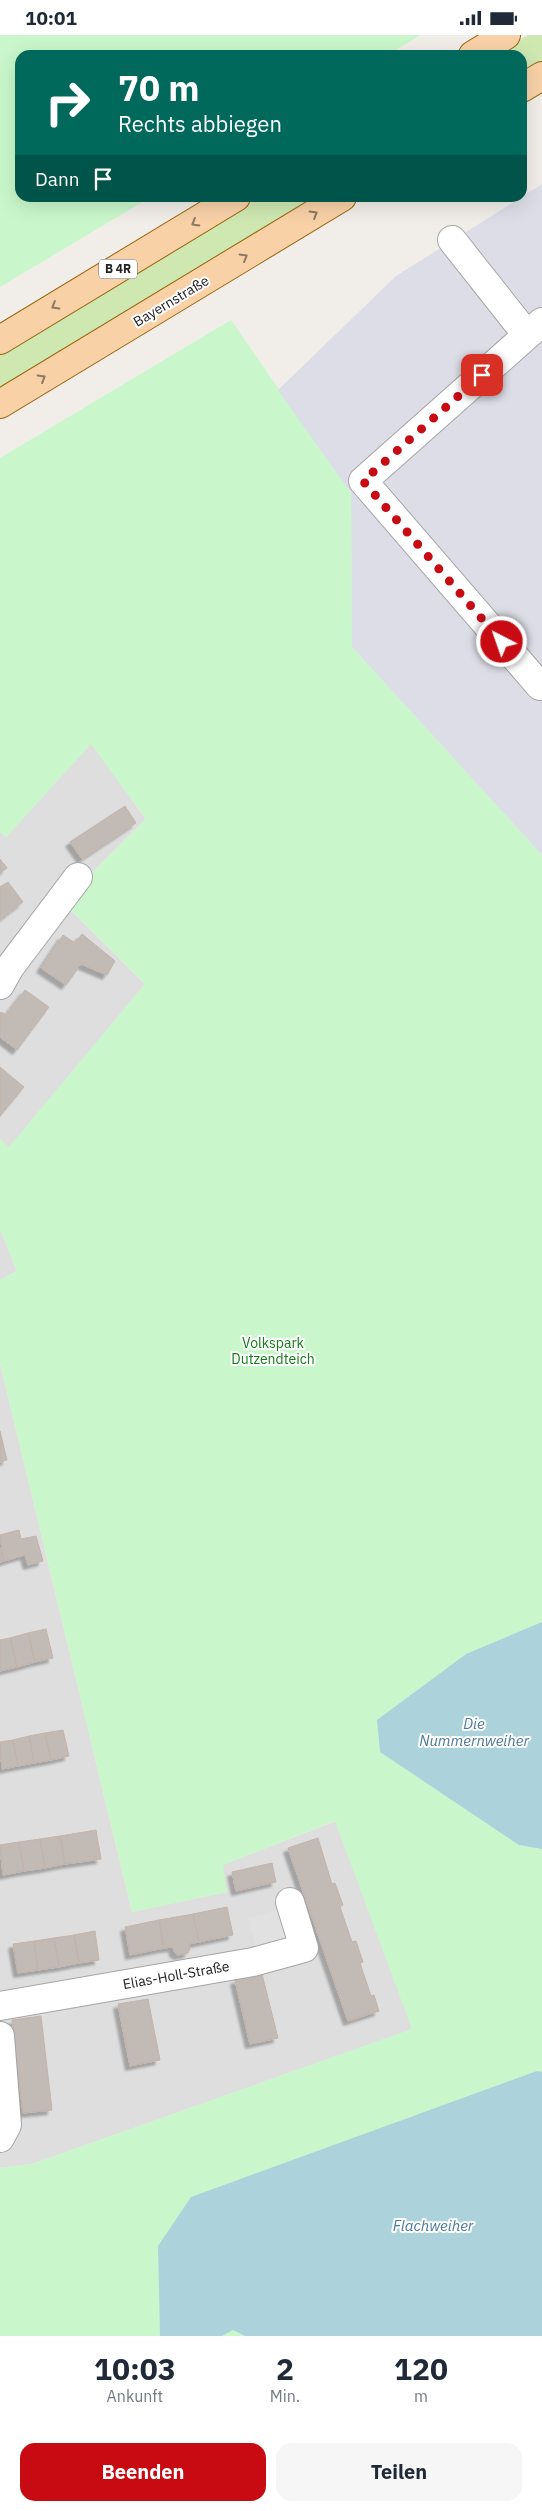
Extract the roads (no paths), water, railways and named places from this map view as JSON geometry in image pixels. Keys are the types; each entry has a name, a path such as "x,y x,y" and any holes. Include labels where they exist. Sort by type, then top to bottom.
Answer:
{"main road":[{"path":"481,50 506,35"},
{"path":"527,85 542,76"},
{"name":"B 4R","path":"0,339 228,202"},
{"name":"Bayernstraße","path":"0,404 334,202"}],"street":[{"path":"452,241 534,329 363,481 540,686 542,685"},
{"path":"3,969 78,877"},
{"name":"Elias-Holl-Straße","path":"0,2006 253,1962 304,1948 290,1902"},
{"path":"0,2036 7,2125 0,2138"}],"water":[{"name":"Die Nummernweiher","path":"542,1622 542,1849 519,1845 380,1752 377,1720 466,1654"},
{"name":"Flachweiher","path":"537,2071 542,2072 542,2336 245,2336 233,2330 222,2336 160,2336 158,2246 191,2197"}],"park label":[{"name":"Volkspark Dutzendteich","path":"273,1351"}]}
